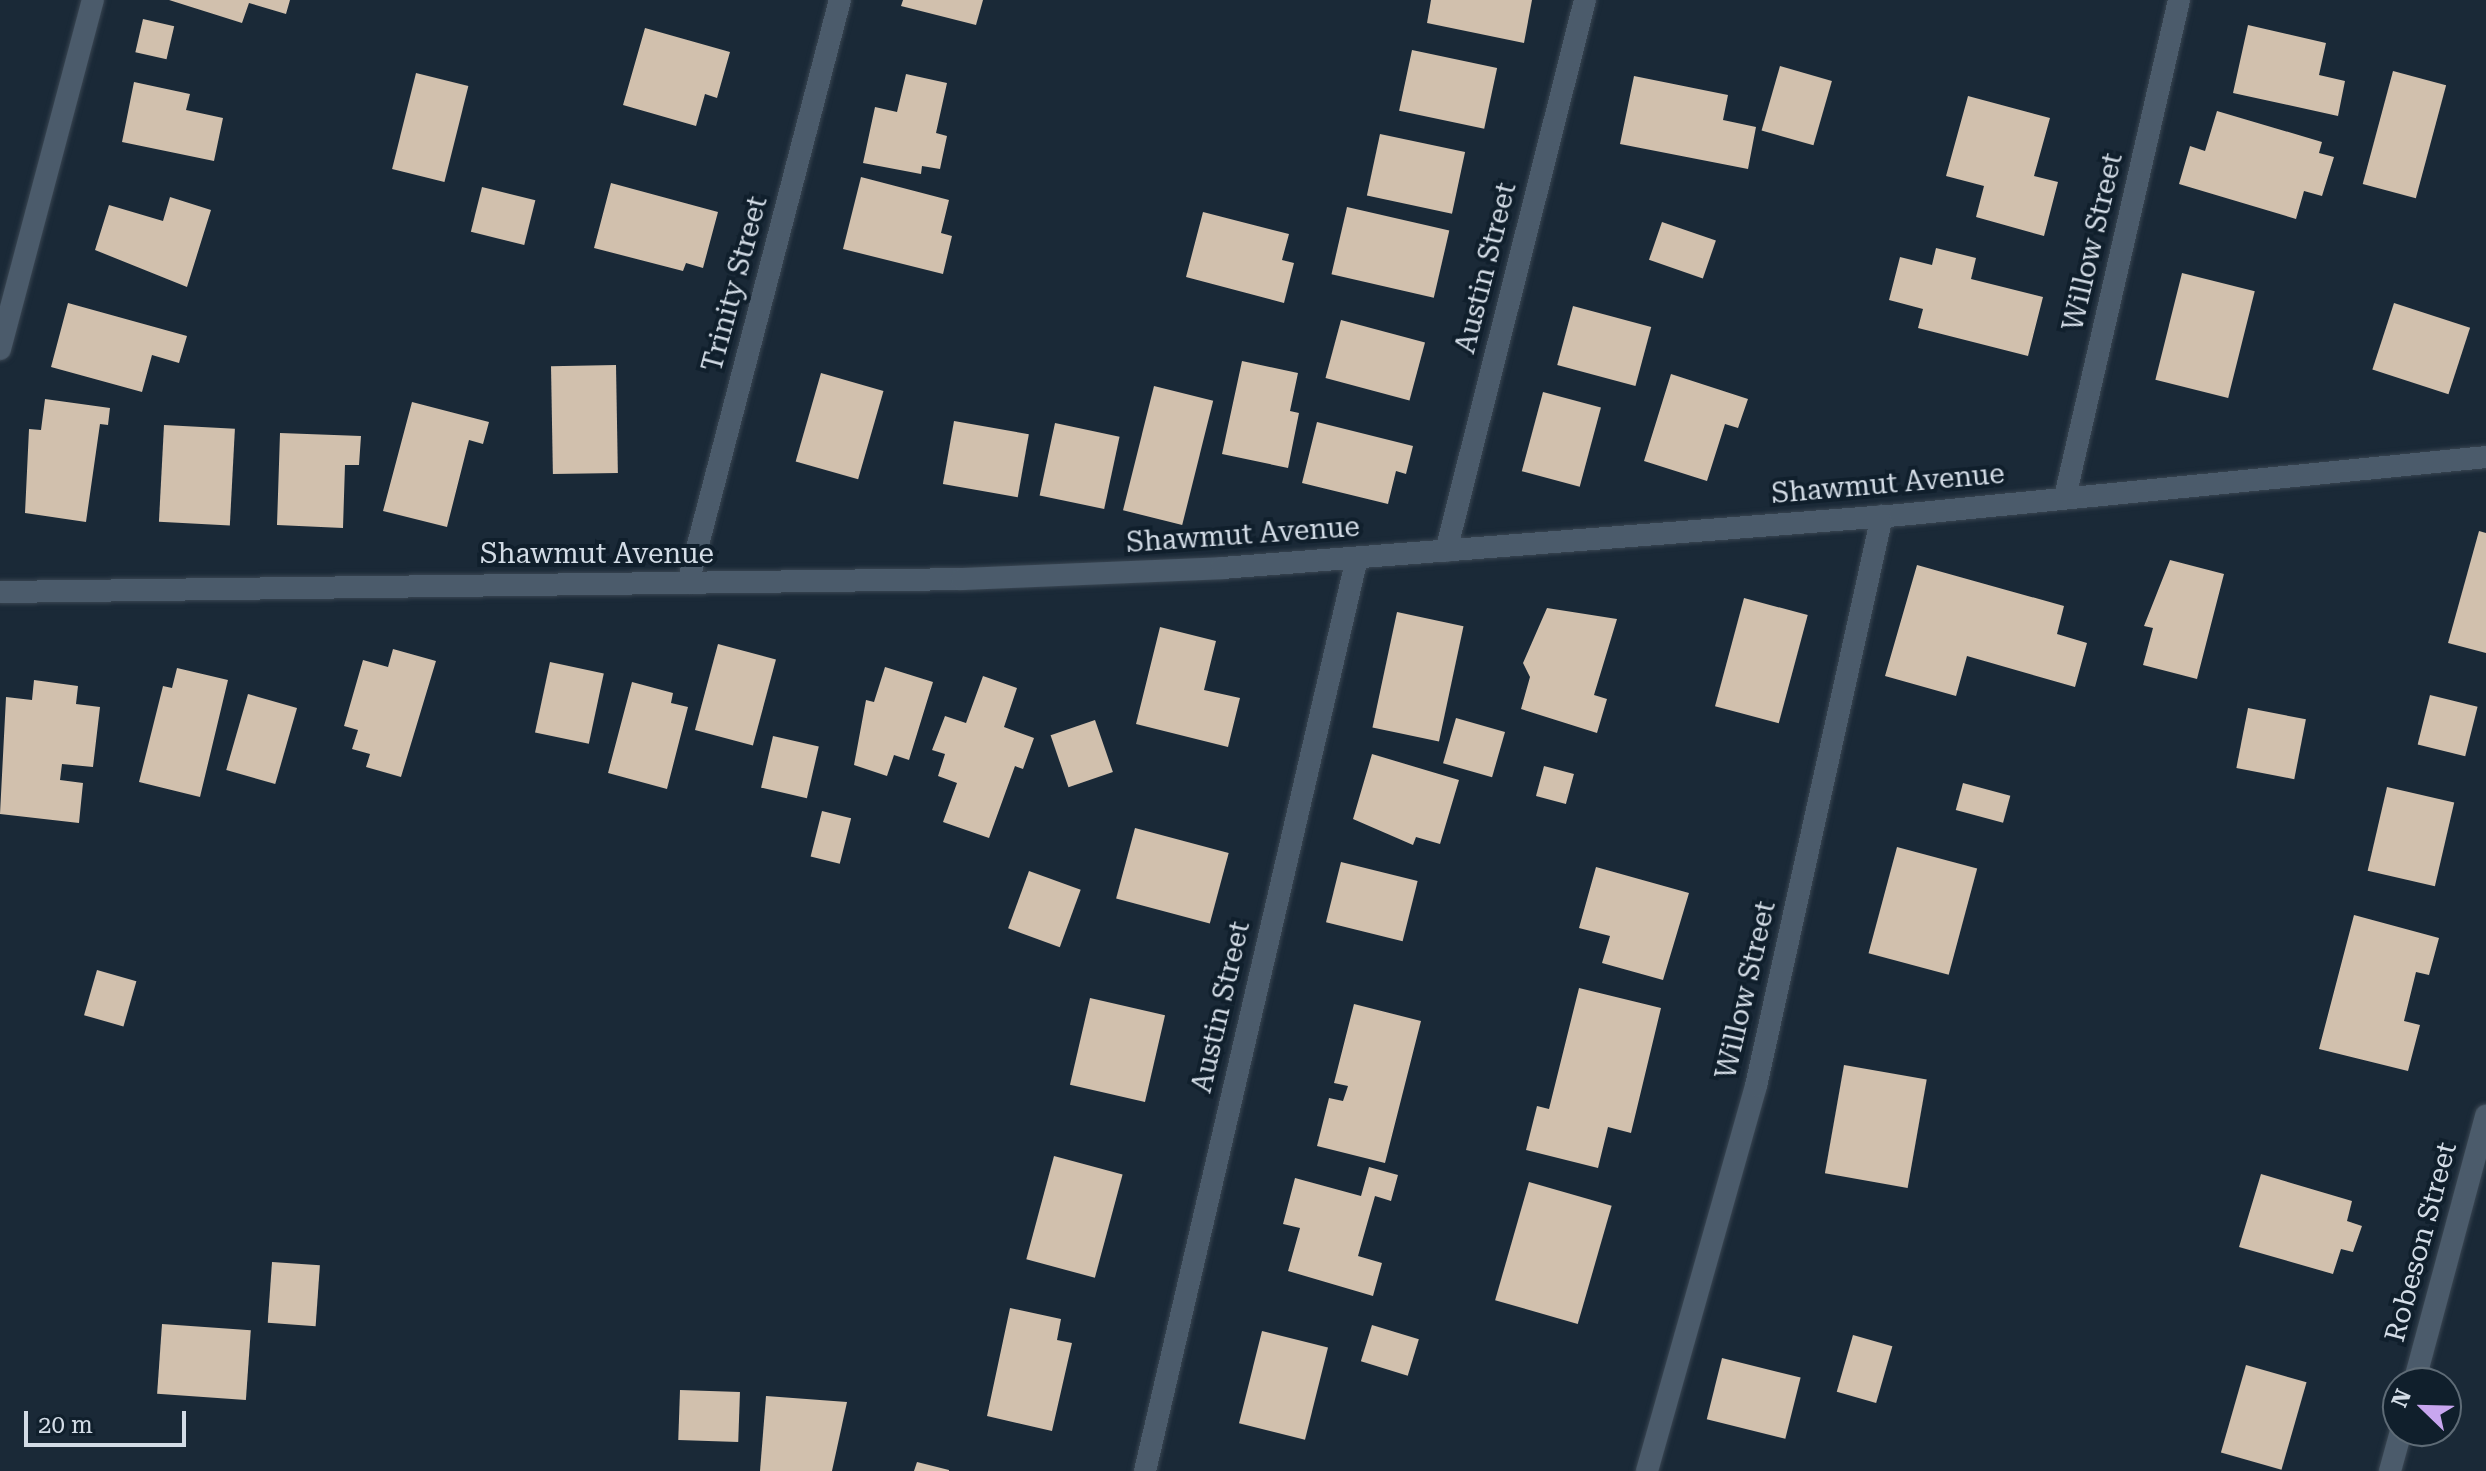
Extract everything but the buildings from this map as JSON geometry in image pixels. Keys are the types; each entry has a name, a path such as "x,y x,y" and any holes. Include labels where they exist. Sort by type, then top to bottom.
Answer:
{"street":[{"path":"0,349 93,0"},
{"name":"Trinity Street","path":"688,583 840,0"},
{"name":"Austin Street","path":"1446,551 1585,0"},
{"name":"Willow Street","path":"2065,497 2179,0"},
{"name":"Shawmut Avenue","path":"0,592 962,579 1357,558 1882,516 2486,457"},
{"name":"Willow Street","path":"1647,1471 1756,1086 1882,516"},
{"name":"Austin Street","path":"1145,1471 1357,558"},
{"name":"Robeson Street","path":"2418,1367 2486,1116"},
{"path":"2390,1471 2397,1447"}]}
